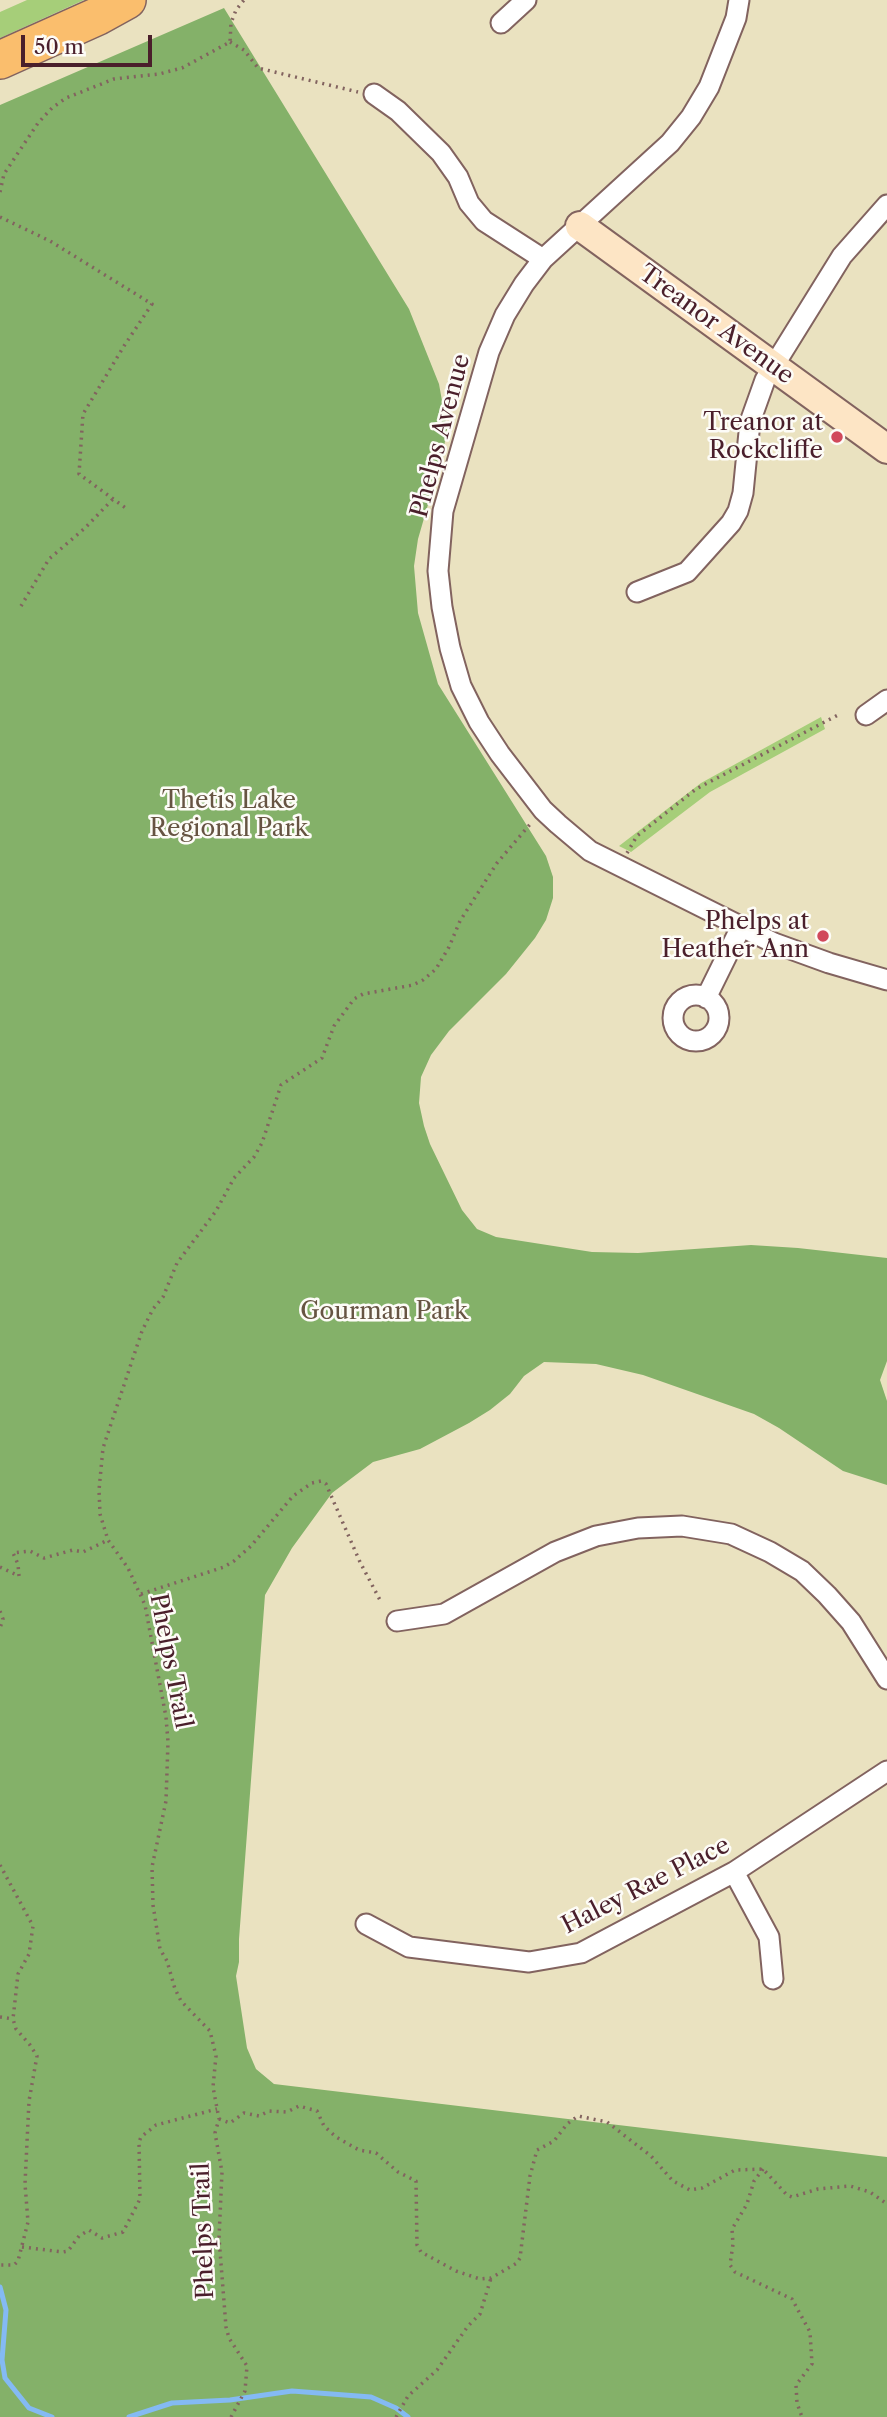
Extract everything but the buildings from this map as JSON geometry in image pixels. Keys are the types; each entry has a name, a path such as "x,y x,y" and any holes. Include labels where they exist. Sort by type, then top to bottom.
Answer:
{"highway":[{"path":"0,60 127,0"}],"street":[{"path":"501,23 526,0"},
{"name":"Phelps Avenue","path":"739,0 736,18 709,87 691,117 670,143 544,259 524,284 505,315 489,352 443,511 438,570 442,607 461,686 479,722 543,810 590,851 775,943 887,980"},
{"path":"374,94 414,125 441,153 458,177 469,203 484,221 544,259"},
{"path":"637,592 687,572 731,523 743,493 750,422 758,396 842,256 887,205"},
{"name":"Treanor Avenue","path":"580,226 887,449"},
{"path":"866,715 887,700"},
{"path":"706,998 741,927"},
{"path":"397,1622 444,1614 555,1552 596,1536 638,1528 682,1526 731,1534 802,1571 851,1622 887,1679"},
{"name":"Haley Rae Place","path":"366,1924 409,1947 529,1962 581,1952 734,1871 887,1771"},
{"path":"734,1871 769,1937 773,1979"}],"path":[{"path":"230,42 231,23 244,0"},
{"path":"230,42 244,50 258,68 374,94"},
{"path":"0,192 4,174 38,122 66,98 114,79 159,74 182,68 230,42"},
{"path":"0,217 50,241 152,304 83,414 79,474 127,509"},
{"path":"21,606 49,559 113,499"},
{"path":"619,866 637,836 696,789 838,715"},
{"name":"Phelps Trail","path":"232,2417 245,2391 247,2366 229,2338 226,2327 219,2238 222,2172 215,2133 219,2119 213,2087 216,2056 210,2031 181,2001 160,1949 153,1905 152,1867 166,1801 168,1742 159,1668 153,1655 145,1605 128,1569 108,1539 100,1514 103,1448 142,1331 153,1309 163,1297 177,1263 216,1211 233,1178 254,1157 262,1143 279,1088 322,1058 334,1026 354,999 413,985 436,969 460,921 497,863 543,810"},
{"path":"141,1594 224,1567 234,1561 251,1546 293,1496 312,1483 321,1481 326,1484 380,1600"},
{"path":"0,1567 19,1576 13,1553 30,1550 44,1558 73,1550 83,1552 108,1539"},
{"path":"0,1611 4,1619 0,1628"},
{"path":"0,1865 33,1926 29,1954 18,1974 13,2020 16,2029 37,2056 29,2101 24,2184 29,2210 18,2261 14,2265 0,2265"},
{"path":"0,2017 13,2020"},
{"path":"219,2119 230,2123 244,2113 259,2116 269,2111 287,2112 299,2106 317,2111 324,2126 336,2137 359,2150 376,2153 398,2172 416,2181 417,2245 421,2252 456,2271 481,2279 491,2278 517,2263 520,2258 530,2176 537,2150 555,2141 567,2124 578,2116 607,2122 651,2156 673,2181 690,2190 702,2188 735,2170 763,2169 792,2197 818,2189 850,2186 870,2192 887,2204"},
{"path":"22,2247 63,2252 68,2251 79,2236 89,2230 102,2238 124,2232 140,2199 141,2137 156,2125 216,2109"},
{"path":"763,2169 754,2181 747,2204 732,2229 730,2265 735,2272 792,2299 810,2332 812,2364 796,2385 797,2403 802,2417"},
{"path":"396,2417 408,2396 437,2371 468,2326 480,2314 491,2278"}],"green space":[{"path":"27,0 84,0 0,38 0,12"},
{"name":"Thetis Lake Regional Park","path":"224,8 409,309 439,384 447,429 443,453 418,539 414,566 418,613 438,684 546,856 553,877 553,898 546,920 535,938 506,974 449,1031 431,1055 421,1077 419,1103 424,1126 462,1210 477,1229 496,1237 592,1252 638,1253 751,1245 887,1258 887,1361 880,1380 887,1401 887,1485 843,1471 754,1414 643,1375 596,1364 544,1362 524,1376 510,1394 469,1423 420,1449 373,1462 332,1493 292,1548 265,1595 236,1976 247,2048 256,2069 274,2084 887,2157 887,2417 0,2417 0,105"},
{"path":"821,717 825,729 710,792 631,852 619,846 701,783"}],"waterway":[{"path":"0,2287 6,2310 2,2360 5,2378 29,2408 52,2417"},
{"path":"129,2417 172,2403 230,2400 292,2391 371,2397 396,2408 408,2417"}],"place":[{"name":"Treanor at Rockcliffe","path":"837,437"},
{"name":"Phelps at Heather Ann","path":"823,936"}],"park label":[{"name":"Gourman Park","path":"384,1312"}]}
